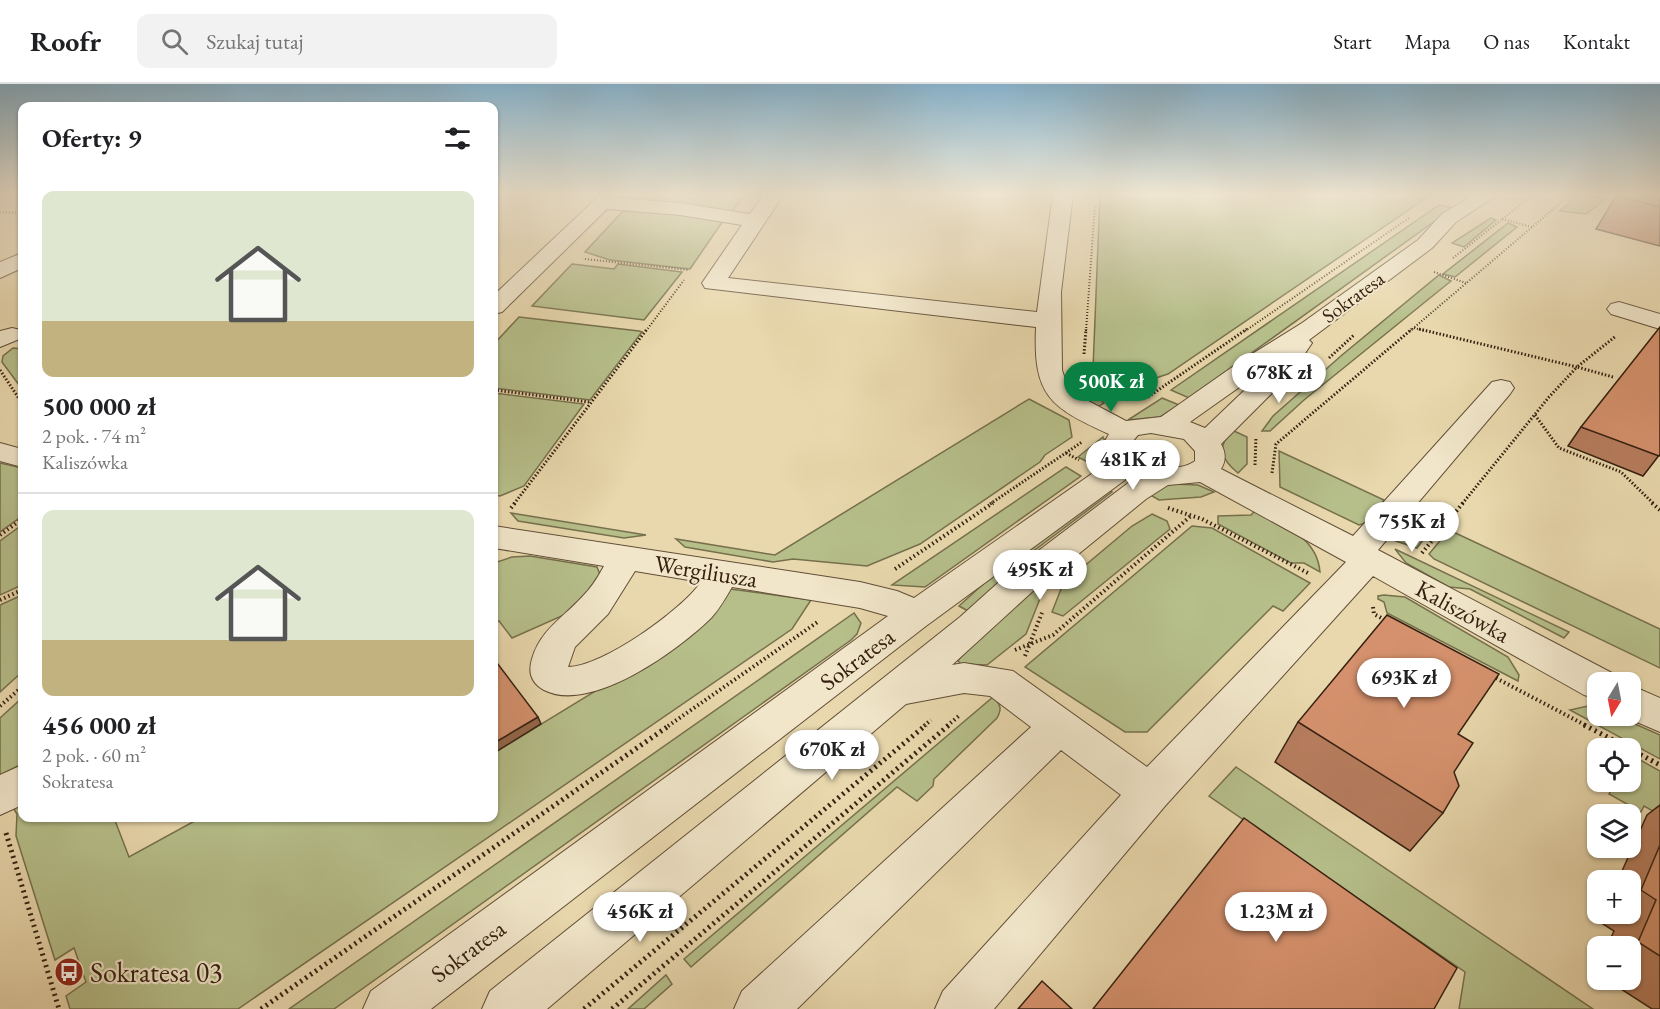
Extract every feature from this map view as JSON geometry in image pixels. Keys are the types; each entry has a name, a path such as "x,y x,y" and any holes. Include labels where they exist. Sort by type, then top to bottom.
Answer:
{"street":[{"path":"498,303 565,237"},
{"path":"744,237 713,283 1048,321"},
{"path":"1058,237 1048,321 1047,356 1054,384 1070,403 1125,444 1138,467 1164,491"},
{"name":"Sokratesa","path":"1168,425 1250,366 1311,328 1431,237"},
{"name":"Sokratesa","path":"1425,244 1443,237"},
{"path":"0,271 18,262"},
{"name":"Sokratesa","path":"508,1009 896,691 973,627 1021,582 1126,498 1153,480 1164,491 1185,476 1282,368 1311,328"},
{"path":"961,1009 1150,793 1356,567 1501,388"},
{"path":"1125,444 1143,424 1168,425"},
{"name":"Kaliszówka","path":"1168,425 1190,432 1203,457 1245,492 1356,567 1587,679"},
{"name":"Sokratesa","path":"390,1009 914,617 1114,473 1125,444"},
{"path":"0,452 18,458"},
{"name":"Wergiliusza","path":"499,527 624,558 860,595 897,604 914,617"},
{"path":"624,558 604,596 559,639 549,657 548,665 548,672 556,680 572,682 588,679 609,670 652,643 698,609 714,591 722,573"},
{"path":"896,691 964,678 991,680 1150,793"},
{"path":"1641,706 1660,716"},
{"path":"760,1009 1058,727"},
{"path":"2,812 18,790"}],"path":[{"path":"1084,357 1092,237"},
{"path":"1452,259 1480,237"},
{"path":"1164,491 1206,502 1269,485 1276,444 1521,237"},
{"path":"499,527 590,402 692,271 546,255"},
{"path":"1426,279 1443,266"},
{"path":"1434,272 1467,283"},
{"path":"1612,377 1577,367 1640,316"},
{"path":"1322,364 1357,332"},
{"path":"0,370 18,397"},
{"path":"498,390 590,402"},
{"path":"1535,415 1558,448 1621,472 1660,510"},
{"path":"1202,519 1213,511 1237,510 1253,470 1258,426"},
{"path":"1164,491 1192,515 1202,519 1356,567 1374,608 1374,614 1394,624"},
{"path":"991,680 995,664 1033,642 1053,635 1192,515"},
{"path":"0,535 18,522"},
{"path":"0,600 18,592"},
{"path":"612,1009 991,680 1022,660 1033,642 1044,607"},
{"path":"1485,672 1609,738"},
{"path":"0,706 18,690"},
{"path":"584,1009 935,717"},
{"path":"1641,755 1660,765"},
{"path":"2,812 59,1009"}],"green space":[{"path":"599,237 712,237 690,269 610,260 585,252"},
{"path":"1098,237 1369,237 1168,374 1129,390 1121,390 1104,381 1093,369"},
{"path":"1392,237 1412,237 1189,398 1171,390"},
{"path":"1461,237 1476,237 1464,247 1452,243"},
{"path":"1490,237 1504,237 1455,277 1443,274"},
{"path":"572,264 614,269 618,264 682,272 644,320 532,306"},
{"path":"1439,275 1451,281 1304,400 1270,431 1262,431 1273,416 1342,355"},
{"path":"519,317 642,332 590,400 498,388 498,340"},
{"path":"13,348 18,349 18,384 2,362 3,356"},
{"path":"1078,372 1104,403 1096,408 1084,398 1072,373"},
{"path":"498,393 584,404 524,486 498,496"},
{"path":"1162,398 1179,405 1160,417 1128,420"},
{"path":"1029,399 1069,420 1072,437 1045,455 1040,462 920,544 867,566 793,559 773,562 685,547 676,539 775,555"},
{"path":"1234,431 1247,437 1247,464 1238,473 1224,458 1222,447"},
{"path":"1103,437 1108,453 1094,465 1078,457"},
{"path":"1279,451 1384,500 1366,523 1359,525 1280,487"},
{"path":"0,463 18,467 18,519 0,532"},
{"path":"1066,467 1081,476 925,587 892,585"},
{"path":"1155,485 1198,485 1214,492 1201,497 1159,500 1147,493"},
{"path":"1102,487 1112,492 1031,553 968,611 959,606 1025,546"},
{"path":"1255,511 1287,527 1305,541 1312,549 1320,572 1304,563 1291,563 1218,524 1218,516 1251,515"},
{"path":"511,513 646,535 624,538 518,521"},
{"path":"1152,514 1167,521 1170,529 1063,616 1052,612 1063,584 1132,526"},
{"path":"1414,514 1435,524 1417,548 1396,541"},
{"path":"1192,526 1212,528 1310,583 1283,611 1273,606 1147,732 1125,732 1025,667"},
{"path":"18,528 18,587 0,595 0,541"},
{"path":"1449,530 1660,629 1660,668 1434,559 1429,554"},
{"path":"1395,549 1569,632 1564,638 1470,589 1449,587 1406,563"},
{"path":"530,556 597,567 601,577 582,607 512,638 498,621 498,562 512,557"},
{"path":"1043,574 1049,576 1026,634 987,665 961,664 958,661 960,658"},
{"path":"730,589 811,600 792,629 238,1009 70,1009 66,996 86,982 74,948 55,960 16,836 17,814 12,806 18,801 18,822 116,822 129,857 193,822 498,822 498,751 630,670"},
{"path":"1378,596 1405,597 1508,657 1519,675 1518,681 1387,613 1384,602 1378,599"},
{"path":"18,597 18,676 0,692 0,605"},
{"path":"854,613 861,623 857,634 851,640 334,1009 289,1009"},
{"path":"993,697 1000,707 997,718 934,779 933,786 917,801 897,787 691,967 684,959"},
{"path":"18,702 18,766 0,775 0,718"},
{"path":"1587,706 1587,719 1570,710"},
{"path":"1599,726 1640,726 1660,735 1660,759 1641,749 1641,738 1621,738"},
{"path":"1641,761 1660,771 1660,815 1644,806 1641,812 1641,804 1627,804 1609,794 1610,792 1641,792"},
{"path":"1236,767 1593,1009 1459,1009 1465,972 1209,796"},
{"path":"666,975 672,984 644,1009 628,1009"}],"building":[{"path":"1660,327 1660,454 1659,456 1581,427"},
{"path":"1387,615 1499,674 1458,734 1473,743 1454,772 1459,786 1443,813 1298,722"},
{"path":"498,664 538,717 498,741"},
{"path":"1244,818 1457,968 1434,1009 1093,1009"},
{"path":"1660,845 1660,956 1641,944 1641,936 1656,900 1641,890"},
{"path":"1042,981 1072,1009 1018,1009"}],"place":[{"name":"Sokratesa 03","path":"69,972"}]}
